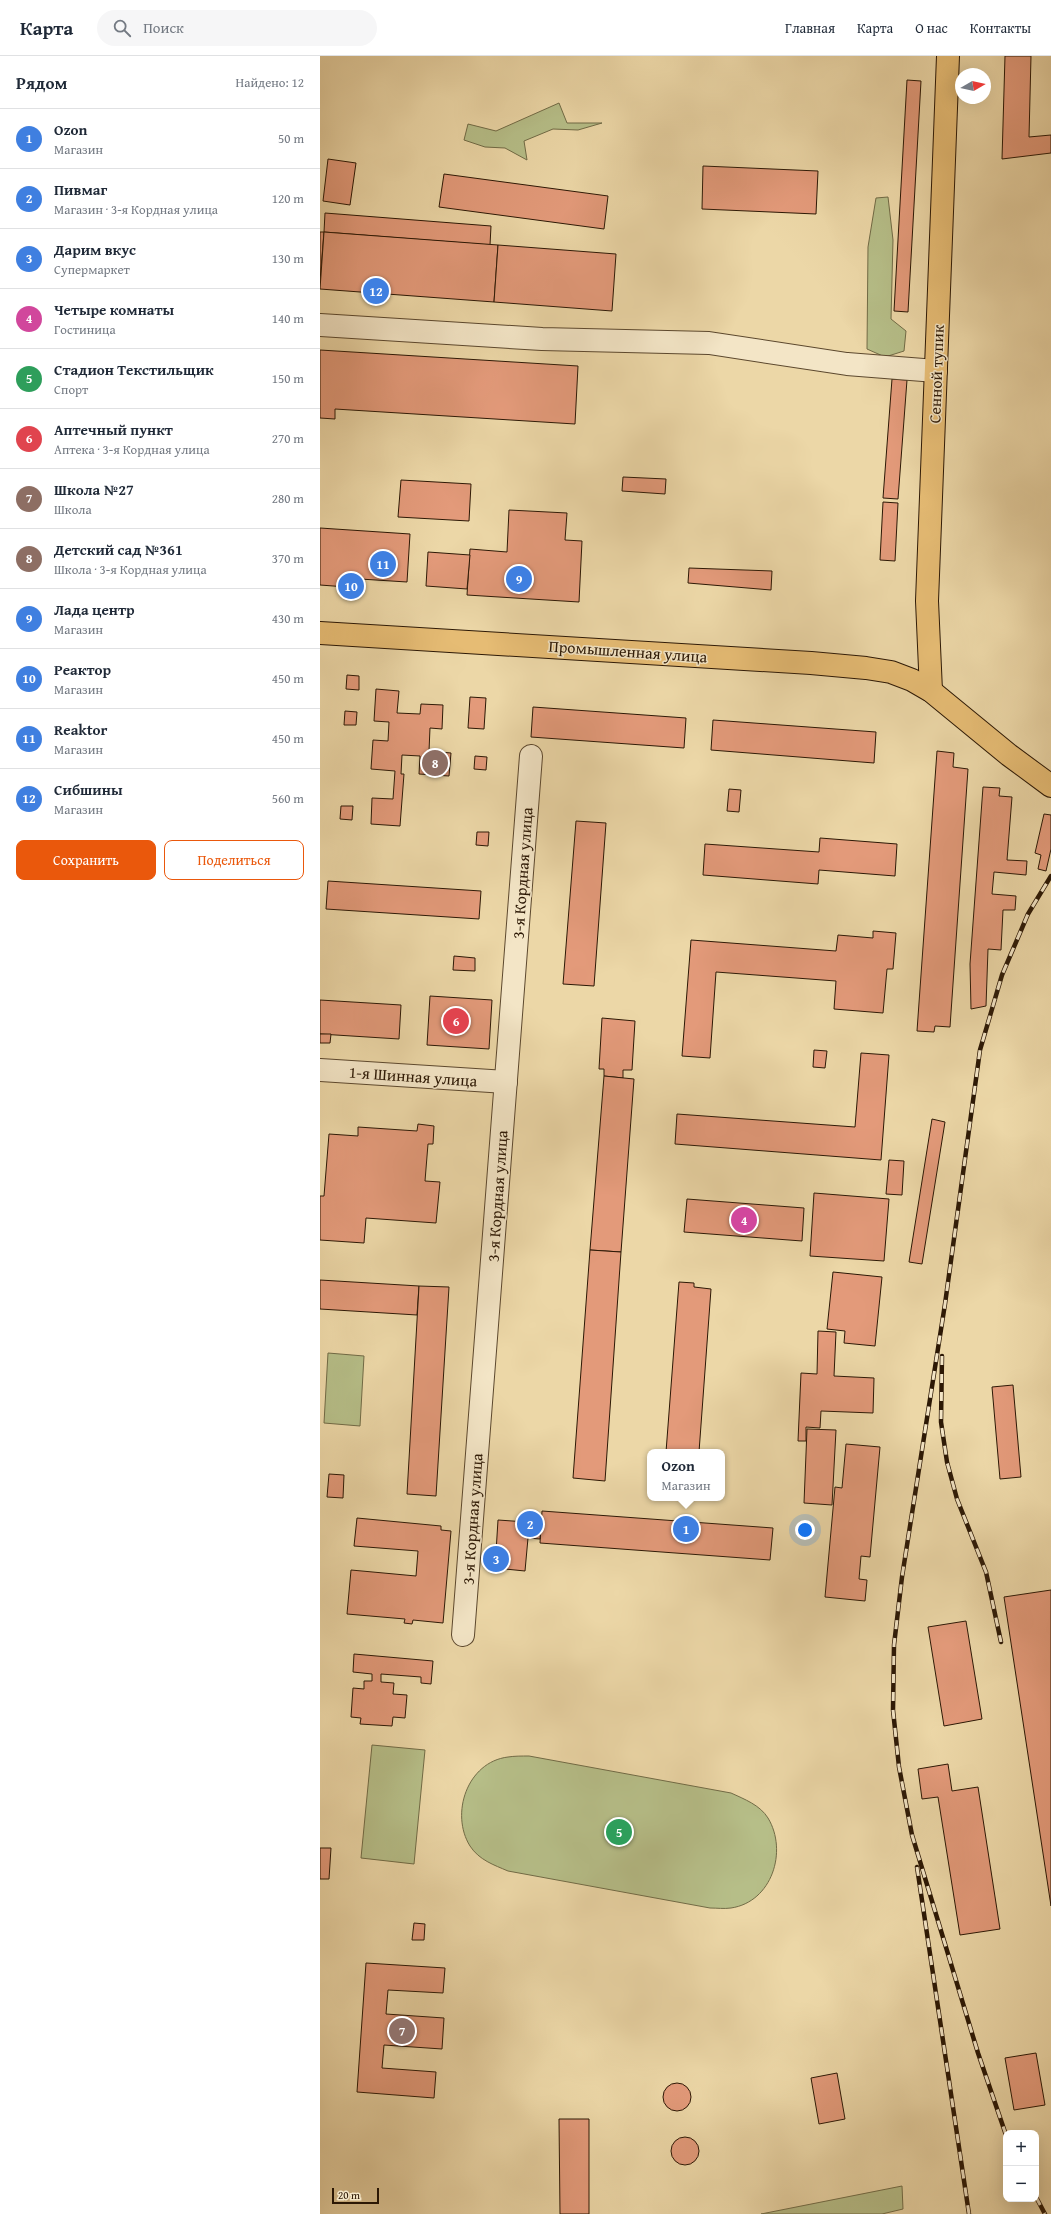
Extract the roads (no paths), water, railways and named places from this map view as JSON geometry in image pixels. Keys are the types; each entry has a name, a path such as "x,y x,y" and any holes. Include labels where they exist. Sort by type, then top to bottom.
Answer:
{"main road":[{"name":"Сенной тупик","path":"931,691 927,601 948,56"},
{"name":"Промышленная улица","path":"320,632 610,649 858,667 891,672 912,680 931,691 1009,755 1051,786"}],"street":[{"path":"320,325 542,339 709,343 847,364 936,371"},
{"name":"3-я Кордная улица","path":"463,1635 531,756"},
{"name":"1-я Шинная улица","path":"320,1070 506,1082"}],"railway":[{"path":"1004,2130 978,2053 912,1835 899,1767 893,1710 894,1645 902,1577 945,1304 980,1050 1002,975 1028,914 1051,876"},
{"path":"942,1356 941,1422 947,1462 957,1499 986,1572 1001,1642"},
{"path":"917,1867 969,2214"},
{"path":"1039,2202 1045,2214"}],"place":[{"name":"Сибшины","path":"376,291"},
{"name":"Reaktor","path":"383,564"},
{"name":"Лада центр","path":"519,579"},
{"name":"Реактор","path":"351,586"},
{"name":"Детский сад №361","path":"435,763"},
{"name":"Аптечный пункт","path":"456,1021"},
{"name":"Четыре комнаты","path":"744,1220"},
{"name":"Пивмаг","path":"530,1524"},
{"name":"Ozon","path":"686,1529"},
{"name":"Дарим вкус","path":"496,1559"},
{"name":"Стадион Текстильщик","path":"619,1832"},
{"name":"Школа №27","path":"402,2031"}]}
